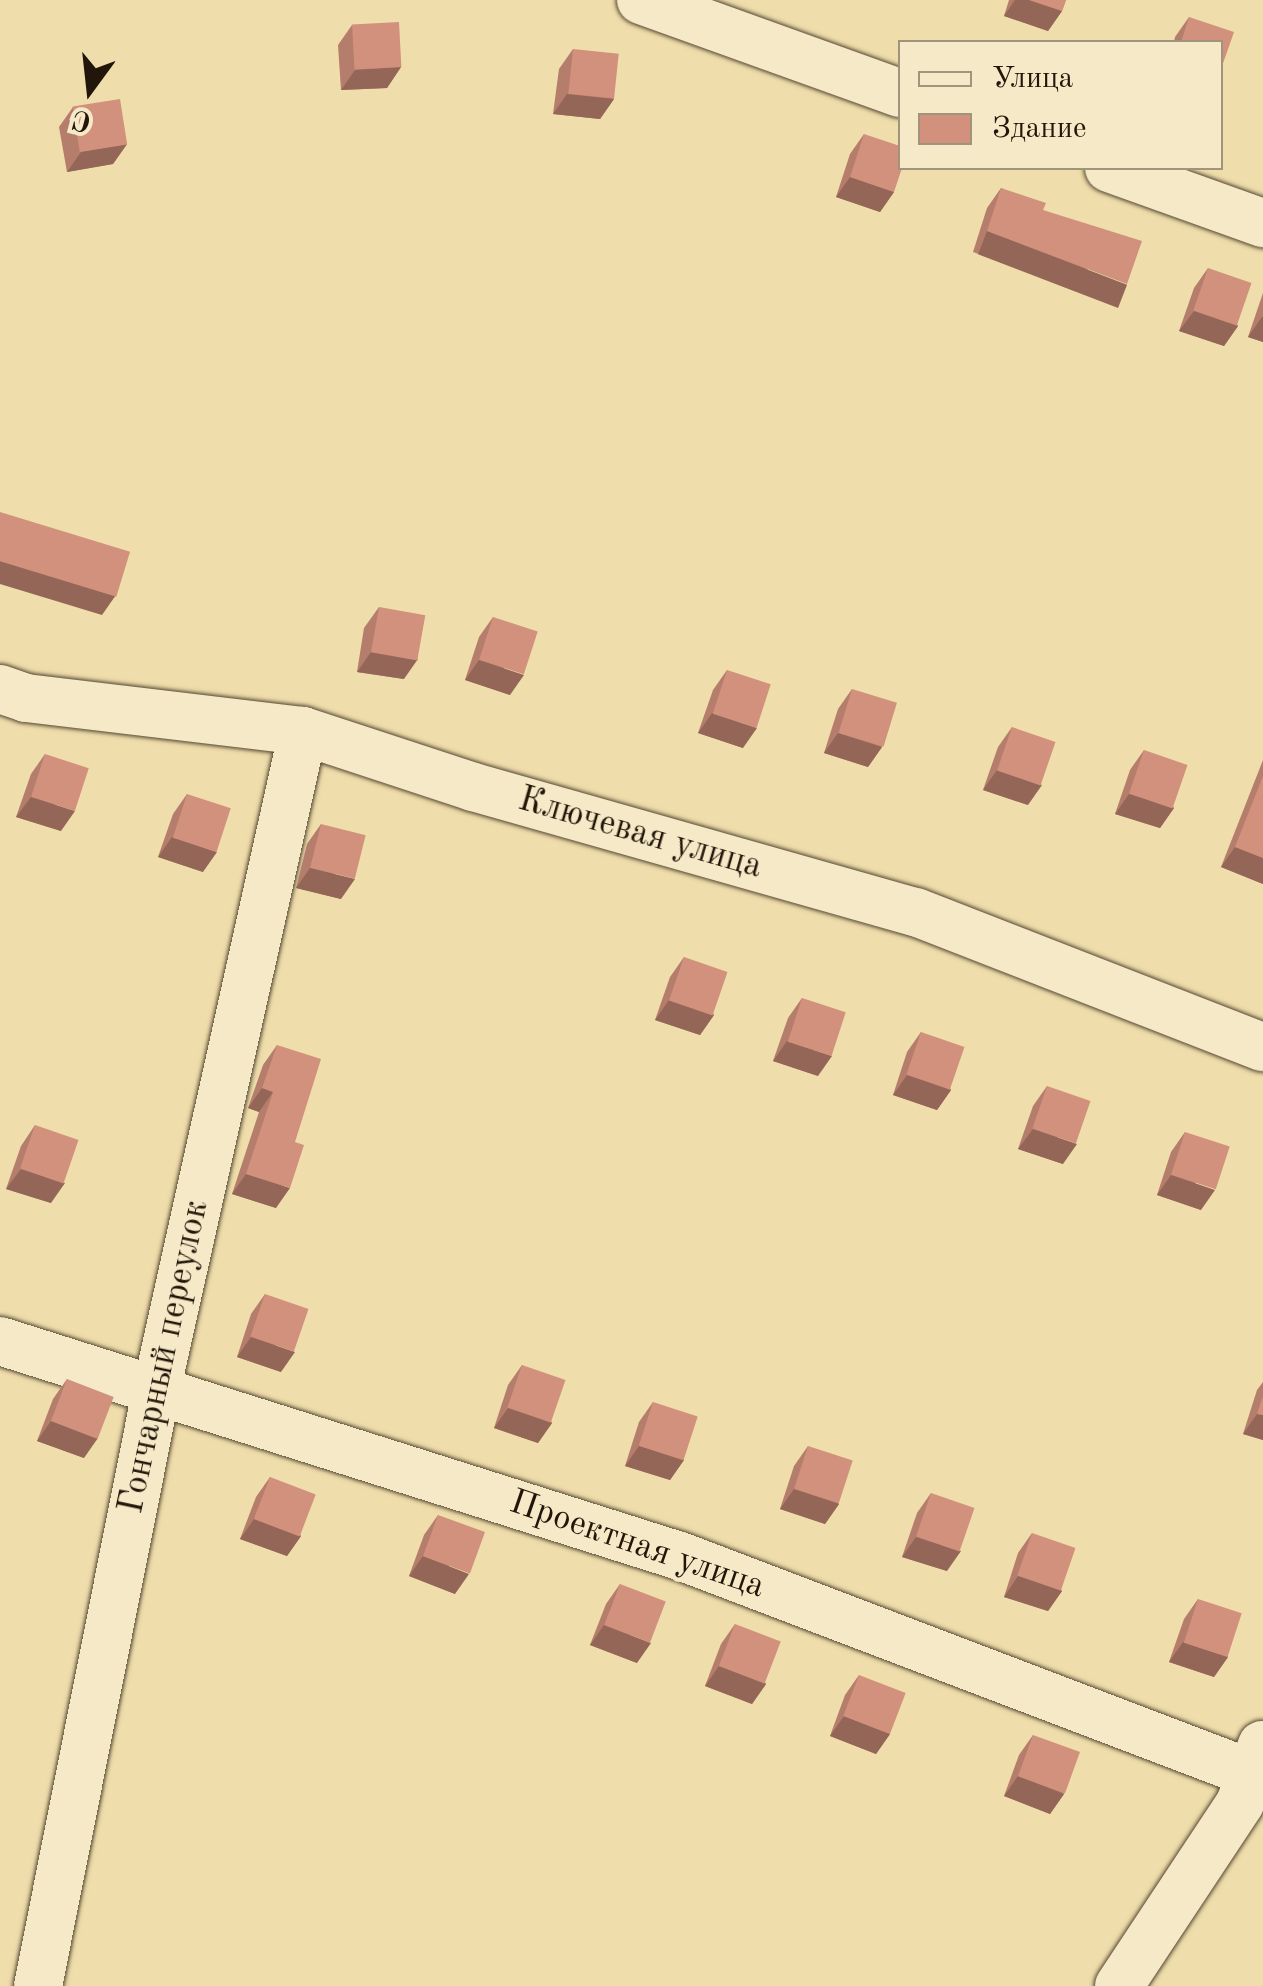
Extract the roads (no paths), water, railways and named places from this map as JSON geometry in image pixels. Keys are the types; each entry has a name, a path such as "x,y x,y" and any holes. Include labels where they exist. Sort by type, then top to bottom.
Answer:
{"street":[{"path":"641,0 898,92"},
{"path":"1115,170 1263,222"},
{"name":"Ключевая улица","path":"0,689 26,698 302,731 473,786 916,912 1263,1047"},
{"name":"Гончарный переулок","path":"38,1986 156,1387 302,731"},
{"name":"Проектная улица","path":"0,1342 156,1387 680,1556 1259,1764"},
{"path":"1120,1986 1240,1803 1259,1764"}]}
